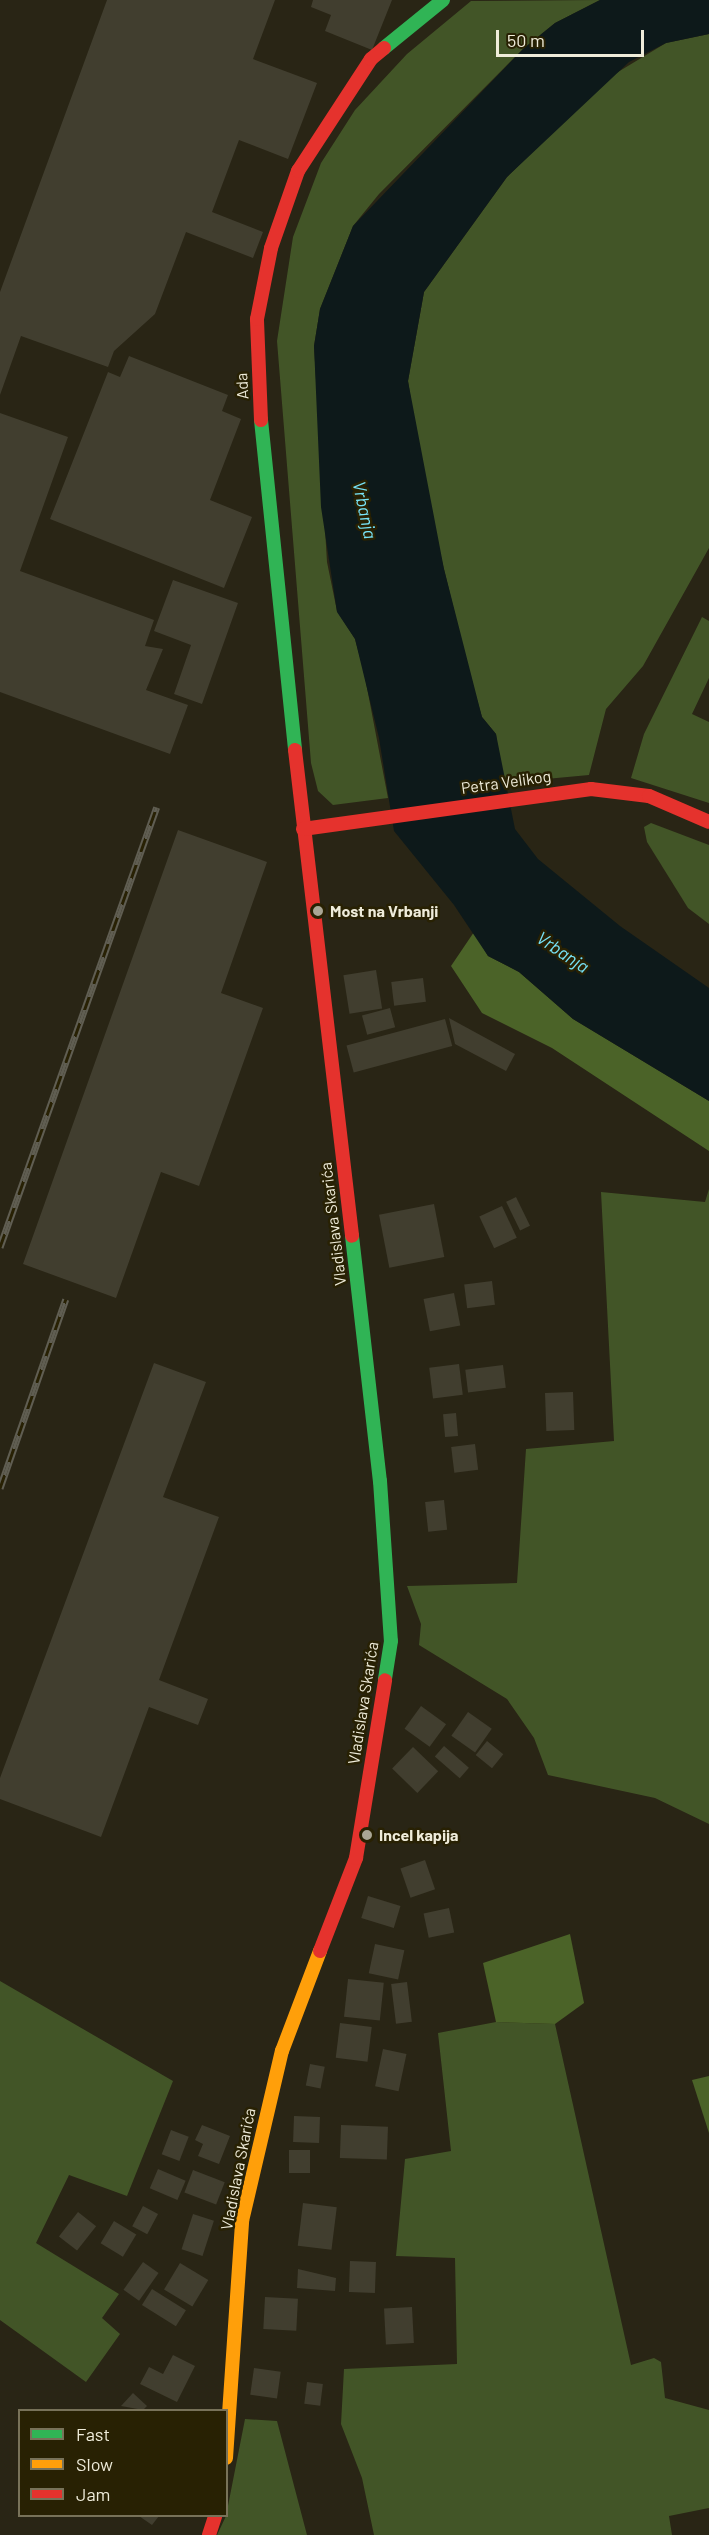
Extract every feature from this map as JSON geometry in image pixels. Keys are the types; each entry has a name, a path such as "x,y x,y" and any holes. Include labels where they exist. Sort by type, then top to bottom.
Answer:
{"street":[{"name":"Ada","path":"303,829 263,473 257,319 271,248 298,171 370,59 443,0"},
{"name":"Petra Velikog","path":"303,829 335,822 591,789 649,796 709,822"},
{"name":"Vladislava Skarića","path":"228,2428 242,2221 260,2130 282,2051 356,1858 391,1641 380,1481 303,829"},
{"path":"209,2535 214,2517"}],"green space":[{"path":"600,0 555,23 523,49 379,194 353,226 320,309 314,346 327,562 337,611 355,639 364,672 388,798 333,805 318,791 311,763 277,341 293,237 321,163 355,110 407,54 471,1"},
{"path":"709,34 709,548 643,666 606,709 589,775 502,783 496,734 482,717 425,491 408,381 424,292 507,177 608,78 666,43"},
{"path":"702,617 709,621 709,678 692,714 709,722 709,803 631,778 644,734"},
{"path":"651,823 709,845 709,924 688,908 647,842 644,827"},
{"path":"474,932 488,956 519,972 573,1019 709,1101 709,1151 552,1048 482,1013 451,966"},
{"path":"709,1189 709,1824 655,1798 548,1775 534,1738 507,1699 419,1645 421,1624 407,1586 517,1583 526,1449 614,1441 601,1192 705,1202"},
{"path":"570,1934 584,2003 555,2024 496,2022 483,1963"},
{"path":"0,1981 173,2081 127,2196 69,2175 36,2243 119,2294 102,2318 120,2334 86,2382 0,2320"},
{"path":"496,2022 555,2024 631,2365 654,2358 661,2362 665,2398 709,2410 709,2508 669,2516 672,2535 374,2535 362,2478 341,2424 344,2369 457,2364 455,2258 396,2256 405,2159 451,2151 438,2033"},
{"path":"709,2076 709,2133 692,2080"},
{"path":"245,2419 277,2421 307,2535 217,2535 226,2517 228,2517 228,2506"}],"water":[{"name":"Vrbanja","path":"600,0 709,0 709,34 666,43 629,62 507,177 424,292 408,381 444,569 482,717 496,734 515,829 538,859 620,926 709,988 709,1101 573,1019 519,972 488,956 454,905 394,831 379,738 355,639 337,612 321,507 314,346 320,309 353,226 523,49 555,23"}],"building":[{"path":"107,0 275,0 253,59 317,83 288,159 239,140 212,212 263,232 253,258 186,232 155,314 114,351 108,367 21,336 0,395 0,292"},
{"path":"313,0 392,0 372,50 325,31 331,15 311,7"},
{"path":"129,356 228,395 222,411 241,419 210,500 252,517 224,588 50,519 108,372 120,377"},
{"path":"0,413 68,437 20,571 154,620 145,646 163,649 146,690 188,705 170,754 0,692"},
{"path":"173,580 238,603 202,704 174,694 191,645 154,631"},
{"path":"178,830 267,862 221,993 263,1008 199,1186 161,1172 116,1298 23,1264"},
{"path":"376,970 382,1009 350,1014 343,975"},
{"path":"423,978 426,1002 394,1006 391,982"},
{"path":"390,1008 395,1027 367,1035 362,1016"},
{"path":"449,1018 515,1054 506,1071 455,1044"},
{"path":"445,1019 452,1046 354,1072 346,1045"},
{"path":"516,1197 530,1226 520,1231 506,1202"},
{"path":"434,1204 444,1257 389,1268 379,1215"},
{"path":"502,1206 517,1238 494,1248 479,1217"},
{"path":"492,1281 495,1305 467,1308 464,1284"},
{"path":"454,1293 460,1325 430,1331 424,1299"},
{"path":"154,1363 206,1382 163,1497 219,1517 159,1680 208,1699 198,1725 149,1707 101,1837 0,1799 0,1778"},
{"path":"459,1364 463,1395 433,1398 429,1368"},
{"path":"503,1365 506,1388 468,1392 465,1370"},
{"path":"573,1392 574,1430 546,1431 545,1393"},
{"path":"456,1413 458,1436 445,1437 443,1414"},
{"path":"475,1444 478,1470 454,1473 451,1447"},
{"path":"444,1500 447,1530 428,1532 425,1502"},
{"path":"421,1706 446,1724 430,1747 405,1729"},
{"path":"468,1712 492,1729 475,1752 451,1736"},
{"path":"487,1741 503,1754 492,1768 476,1755"},
{"path":"444,1746 469,1768 460,1778 435,1757"},
{"path":"413,1747 438,1771 417,1793 392,1769"},
{"path":"425,1860 435,1889 411,1898 400,1868"},
{"path":"368,1896 401,1906 394,1928 361,1918"},
{"path":"449,1908 454,1932 429,1938 424,1913"},
{"path":"375,1944 404,1950 398,1980 369,1973"},
{"path":"348,1979 384,1983 380,2021 344,2017"},
{"path":"407,1982 412,2022 396,2024 391,1984"},
{"path":"340,2023 372,2027 367,2062 336,2058"},
{"path":"383,2049 406,2054 399,2091 375,2086"},
{"path":"310,2064 325,2067 321,2088 306,2086"},
{"path":"294,2116 320,2117 319,2143 293,2142"},
{"path":"202,2125 230,2136 219,2164 198,2156 203,2144 195,2140"},
{"path":"341,2125 388,2127 387,2160 340,2158"},
{"path":"171,2130 189,2137 179,2161 162,2154"},
{"path":"289,2150 310,2150 310,2173 289,2173"},
{"path":"158,2169 186,2181 177,2200 150,2188"},
{"path":"193,2170 225,2182 216,2205 184,2192"},
{"path":"303,2203 337,2207 332,2250 298,2246"},
{"path":"143,2206 158,2214 147,2234 132,2226"},
{"path":"78,2212 96,2226 77,2251 59,2236"},
{"path":"193,2214 214,2221 202,2256 182,2249"},
{"path":"114,2221 136,2234 123,2257 101,2243"},
{"path":"350,2261 376,2262 375,2293 349,2292"},
{"path":"143,2262 159,2273 139,2301 123,2290"},
{"path":"180,2263 208,2280 192,2307 164,2290"},
{"path":"298,2269 336,2278 335,2291 297,2288"},
{"path":"152,2289 186,2310 176,2326 142,2305"},
{"path":"265,2297 298,2299 296,2331 263,2329"},
{"path":"412,2307 414,2343 386,2344 384,2308"},
{"path":"173,2355 195,2366 177,2402 140,2384 149,2367 163,2374"},
{"path":"254,2368 281,2372 277,2398 250,2395"},
{"path":"307,2382 323,2384 320,2406 304,2404"},
{"path":"133,2393 147,2406 144,2409 138,2409 121,2406"},
{"path":"140,2517 158,2517 152,2525"}],"railway":[{"path":"0,1247 157,807"},
{"path":"0,1488 66,1299"}],"traffic: fast":[{"path":"384,48 443,0"},
{"path":"261,420 295,750"},
{"path":"352,1236 380,1481 391,1641 385,1680"}],"traffic: slow":[{"path":"228,2428 242,2221 282,2051 320,1951"}],"traffic: jam":[{"path":"261,420 257,319 271,248 298,171 371,59 384,48"},
{"path":"295,750 352,1236"},
{"path":"303,829 591,789 649,796 709,822"},
{"path":"320,1951 356,1858 385,1680"},
{"path":"209,2535 215,2517"}],"place":[{"name":"Most na Vrbanji","path":"318,911"},
{"name":"Incel kapija","path":"367,1835"}]}
